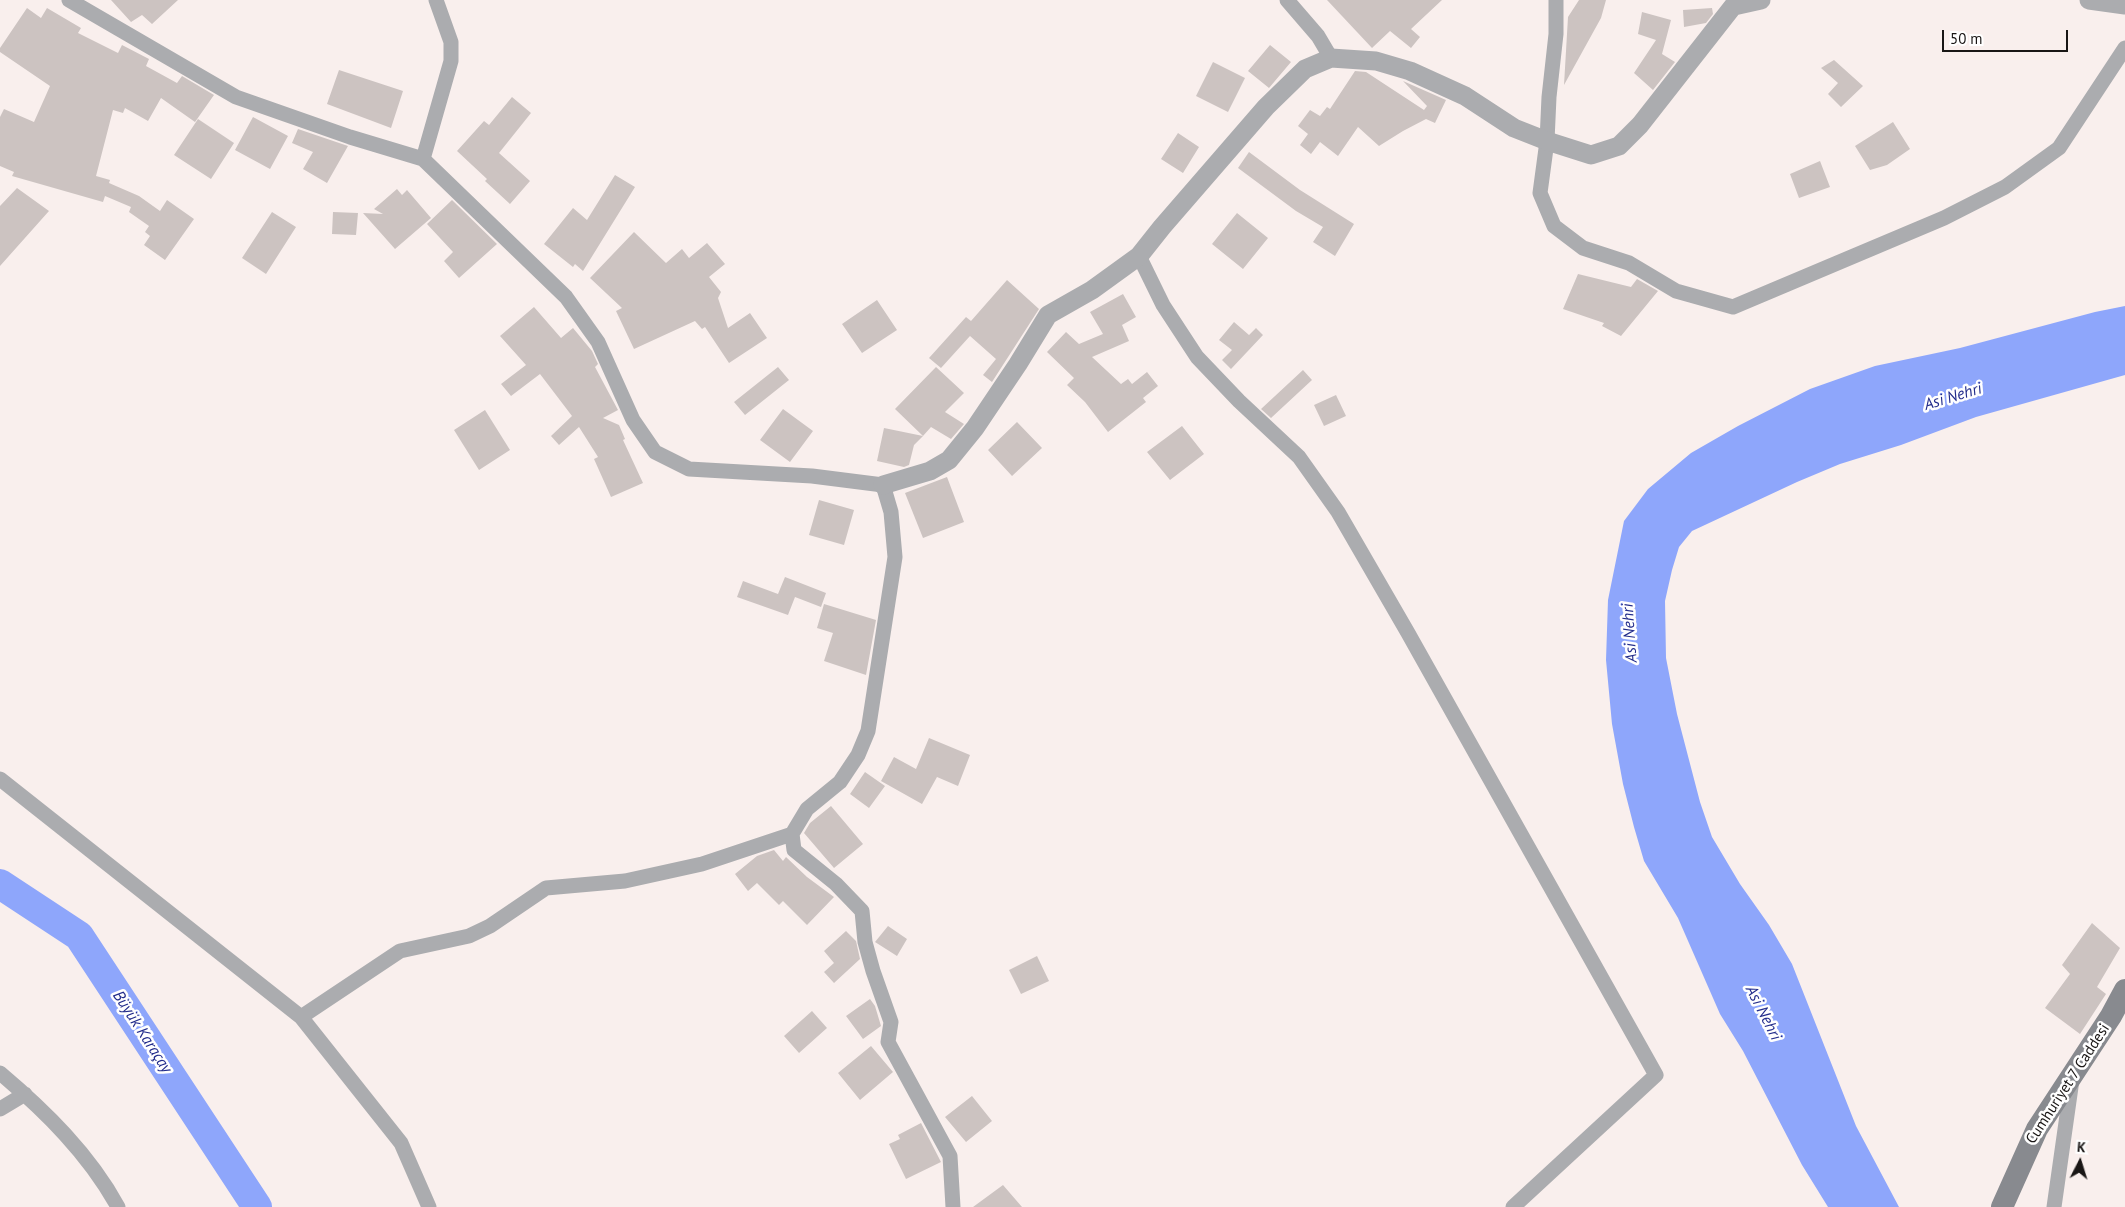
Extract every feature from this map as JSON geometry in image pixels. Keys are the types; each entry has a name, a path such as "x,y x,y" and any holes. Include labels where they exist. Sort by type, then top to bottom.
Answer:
{"main road":[{"name":"Cumhuriyet 7 Caddesi","path":"2002,1207 2037,1129 2072,1078 2125,990"}],"street":[{"path":"69,0 236,96 350,137 423,159 566,297 598,342 633,420 655,452 689,469 812,476 883,485 930,471 949,460 975,428 1048,315 1092,290 1139,256 1162,226 1266,107 1306,69 1331,58 1376,61 1410,71 1465,96 1514,128 1591,155 1619,146 1640,125 1736,3 1761,0"},
{"path":"423,159 451,61 451,42 436,0"},
{"path":"1287,0 1318,36 1331,58"},
{"path":"1556,0 1556,34 1549,97 1547,141 1540,193 1554,226 1583,248 1629,264 1676,291 1733,307 1944,218 2005,188 2059,148 2125,48"},
{"path":"2089,0 2125,5"},
{"path":"1139,256 1163,305 1197,357 1238,401 1300,457 1338,512 1656,1075 1513,1207"},
{"path":"883,485 892,512 895,557 868,730 858,755 840,782 807,809 792,834 794,850 836,884 862,911 865,942 891,1022 888,1042 950,1156 953,1207"},
{"path":"0,779 301,1017 401,1143 429,1207"},
{"path":"301,1017 400,951 469,936 490,926 546,888 625,881 702,864 792,834"},
{"path":"0,1073 26,1094 62,1131 90,1164 118,1207"},
{"path":"2054,1207 2072,1078"},
{"path":"0,1109 26,1094"}],"water":[{"name":"Asi Nehri","path":"2125,306 2125,375 1976,417 1901,445 1840,464 1692,531 1679,547 1665,601 1666,658 1677,714 1700,802 1712,837 1792,964 1856,1126 1899,1207 1828,1207 1802,1165 1743,1051 1720,1014 1678,918 1644,861 1623,784 1612,724 1606,660 1608,600 1624,521 1648,489 1691,453 1738,426 1810,389 1875,366 1960,348 2095,312"}],"building":[{"path":"111,0 178,0 152,24 142,15 131,22"},
{"path":"1327,0 1442,0 1411,29 1420,37 1411,48 1390,31 1372,48"},
{"path":"1579,0 1606,0 1601,18 1564,85 1568,17"},
{"path":"27,8 41,18 47,8 81,28 78,33 118,53 122,45 149,59 146,66 177,83 182,76 214,95 195,122 161,98 148,121 125,108 123,113 113,110 96,176 110,180 109,183 139,196 160,211 167,200 194,219 165,260 144,245 150,236 145,232 149,226 129,212 131,207 105,196 103,202 12,176 14,172 0,166 0,117 4,109 34,122 50,86 0,52 0,48"},
{"path":"1712,8 1713,14 1706,23 1684,27 1683,10"},
{"path":"1642,12 1671,20 1662,54 1675,62 1653,90 1634,73 1656,40 1638,34"},
{"path":"1270,45 1291,62 1269,88 1248,71"},
{"path":"1834,60 1863,86 1841,107 1828,94 1838,83 1821,68"},
{"path":"1213,62 1245,78 1228,112 1196,96"},
{"path":"339,70 403,91 391,128 327,104"},
{"path":"1355,71 1366,72 1424,110 1427,106 1403,81 1446,100 1435,123 1426,119 1379,146 1358,127 1338,156 1320,142 1311,154 1300,145 1308,134 1298,126 1310,110 1320,116 1327,107 1330,109"},
{"path":"512,97 531,113 499,153 530,181 510,204 457,151 484,121 489,125"},
{"path":"253,117 288,136 270,169 235,150"},
{"path":"198,119 234,143 211,179 174,155"},
{"path":"1893,122 1910,149 1887,165 1870,170 1855,146"},
{"path":"298,129 348,146 327,183 303,169 313,152 292,143"},
{"path":"1178,133 1199,147 1183,173 1161,159"},
{"path":"1249,152 1300,190 1354,224 1335,256 1313,242 1323,227 1296,211 1238,168"},
{"path":"1820,161 1830,187 1799,198 1790,174"},
{"path":"615,175 635,187 583,271 575,264 573,267 544,244 573,208 587,220"},
{"path":"17,188 49,211 0,266 0,206"},
{"path":"397,189 402,195 407,190 431,218 395,249 363,213 383,214 374,209"},
{"path":"452,200 497,244 459,278 444,261 453,252 427,224"},
{"path":"272,212 296,227 266,274 242,258"},
{"path":"333,212 358,213 356,235 332,234"},
{"path":"1237,213 1268,238 1243,269 1212,244"},
{"path":"634,232 666,263 682,249 689,258 707,243 725,264 709,277 721,292 718,298 728,328 750,313 767,338 729,363 705,327 702,329 695,321 634,349 616,311 622,308 590,278"},
{"path":"1578,274 1631,287 1637,279 1658,291 1621,336 1602,326 1604,323 1563,309"},
{"path":"1007,280 1039,309 992,382 983,375 996,359 970,336 941,368 929,358 966,317 971,321"},
{"path":"1123,294 1136,317 1122,325 1129,341 1092,357 1121,384 1128,379 1132,384 1147,372 1158,386 1143,398 1146,402 1108,432 1085,402 1067,385 1074,378 1047,352 1066,332 1079,344 1103,334 1090,312"},
{"path":"877,300 897,330 862,353 842,324"},
{"path":"534,307 561,338 573,328 592,351 598,364 595,367 618,410 603,418 619,425 625,439 623,440 643,483 611,497 594,459 598,457 579,427 559,445 551,436 572,416 540,374 511,396 501,384 526,365 500,336"},
{"path":"1234,322 1249,335 1256,328 1263,335 1231,369 1222,360 1232,350 1219,340"},
{"path":"778,367 789,380 745,415 734,402"},
{"path":"936,367 964,393 945,412 964,424 951,439 931,427 923,436 895,409"},
{"path":"1303,370 1312,380 1271,418 1261,409"},
{"path":"1336,395 1346,416 1324,426 1314,405"},
{"path":"783,409 813,431 790,462 760,440"},
{"path":"485,410 510,450 479,470 454,430"},
{"path":"1017,422 1042,448 1012,476 988,450"},
{"path":"1182,426 1204,454 1170,480 1147,452"},
{"path":"884,428 923,436 914,445 909,465 904,467 877,461"},
{"path":"947,477 964,522 923,538 905,493"},
{"path":"819,500 854,510 844,545 809,535"},
{"path":"785,577 826,593 821,607 795,597 788,615 737,597 743,581 778,594"},
{"path":"824,604 876,620 866,675 824,661 833,633 817,628"},
{"path":"929,738 970,755 958,786 937,777 922,804 881,781 894,757 916,769"},
{"path":"865,772 885,786 869,808 850,794"},
{"path":"831,806 863,844 834,868 804,833 810,823"},
{"path":"774,850 783,861 786,857 807,877 834,897 807,925 783,901 779,905 757,883 748,891 735,874 757,856"},
{"path":"2092,923 2120,948 2097,987 2106,994 2080,1034 2045,1008 2070,974 2062,965"},
{"path":"888,926 907,939 897,956 875,942"},
{"path":"846,931 856,941 860,959 834,983 824,972 834,963 824,951"},
{"path":"1037,956 1049,981 1021,994 1009,970"},
{"path":"870,999 875,1006 881,1026 863,1039 846,1016"},
{"path":"812,1011 827,1028 799,1053 784,1036"},
{"path":"871,1046 893,1072 860,1100 838,1073"},
{"path":"972,1096 992,1121 966,1142 945,1117"},
{"path":"921,1123 941,1162 906,1179 889,1144 900,1139 898,1135"},
{"path":"1003,1185 1022,1207 973,1207"}],"waterway":[{"name":"Büyük Karaçay","path":"0,884 79,936 257,1207"}]}
